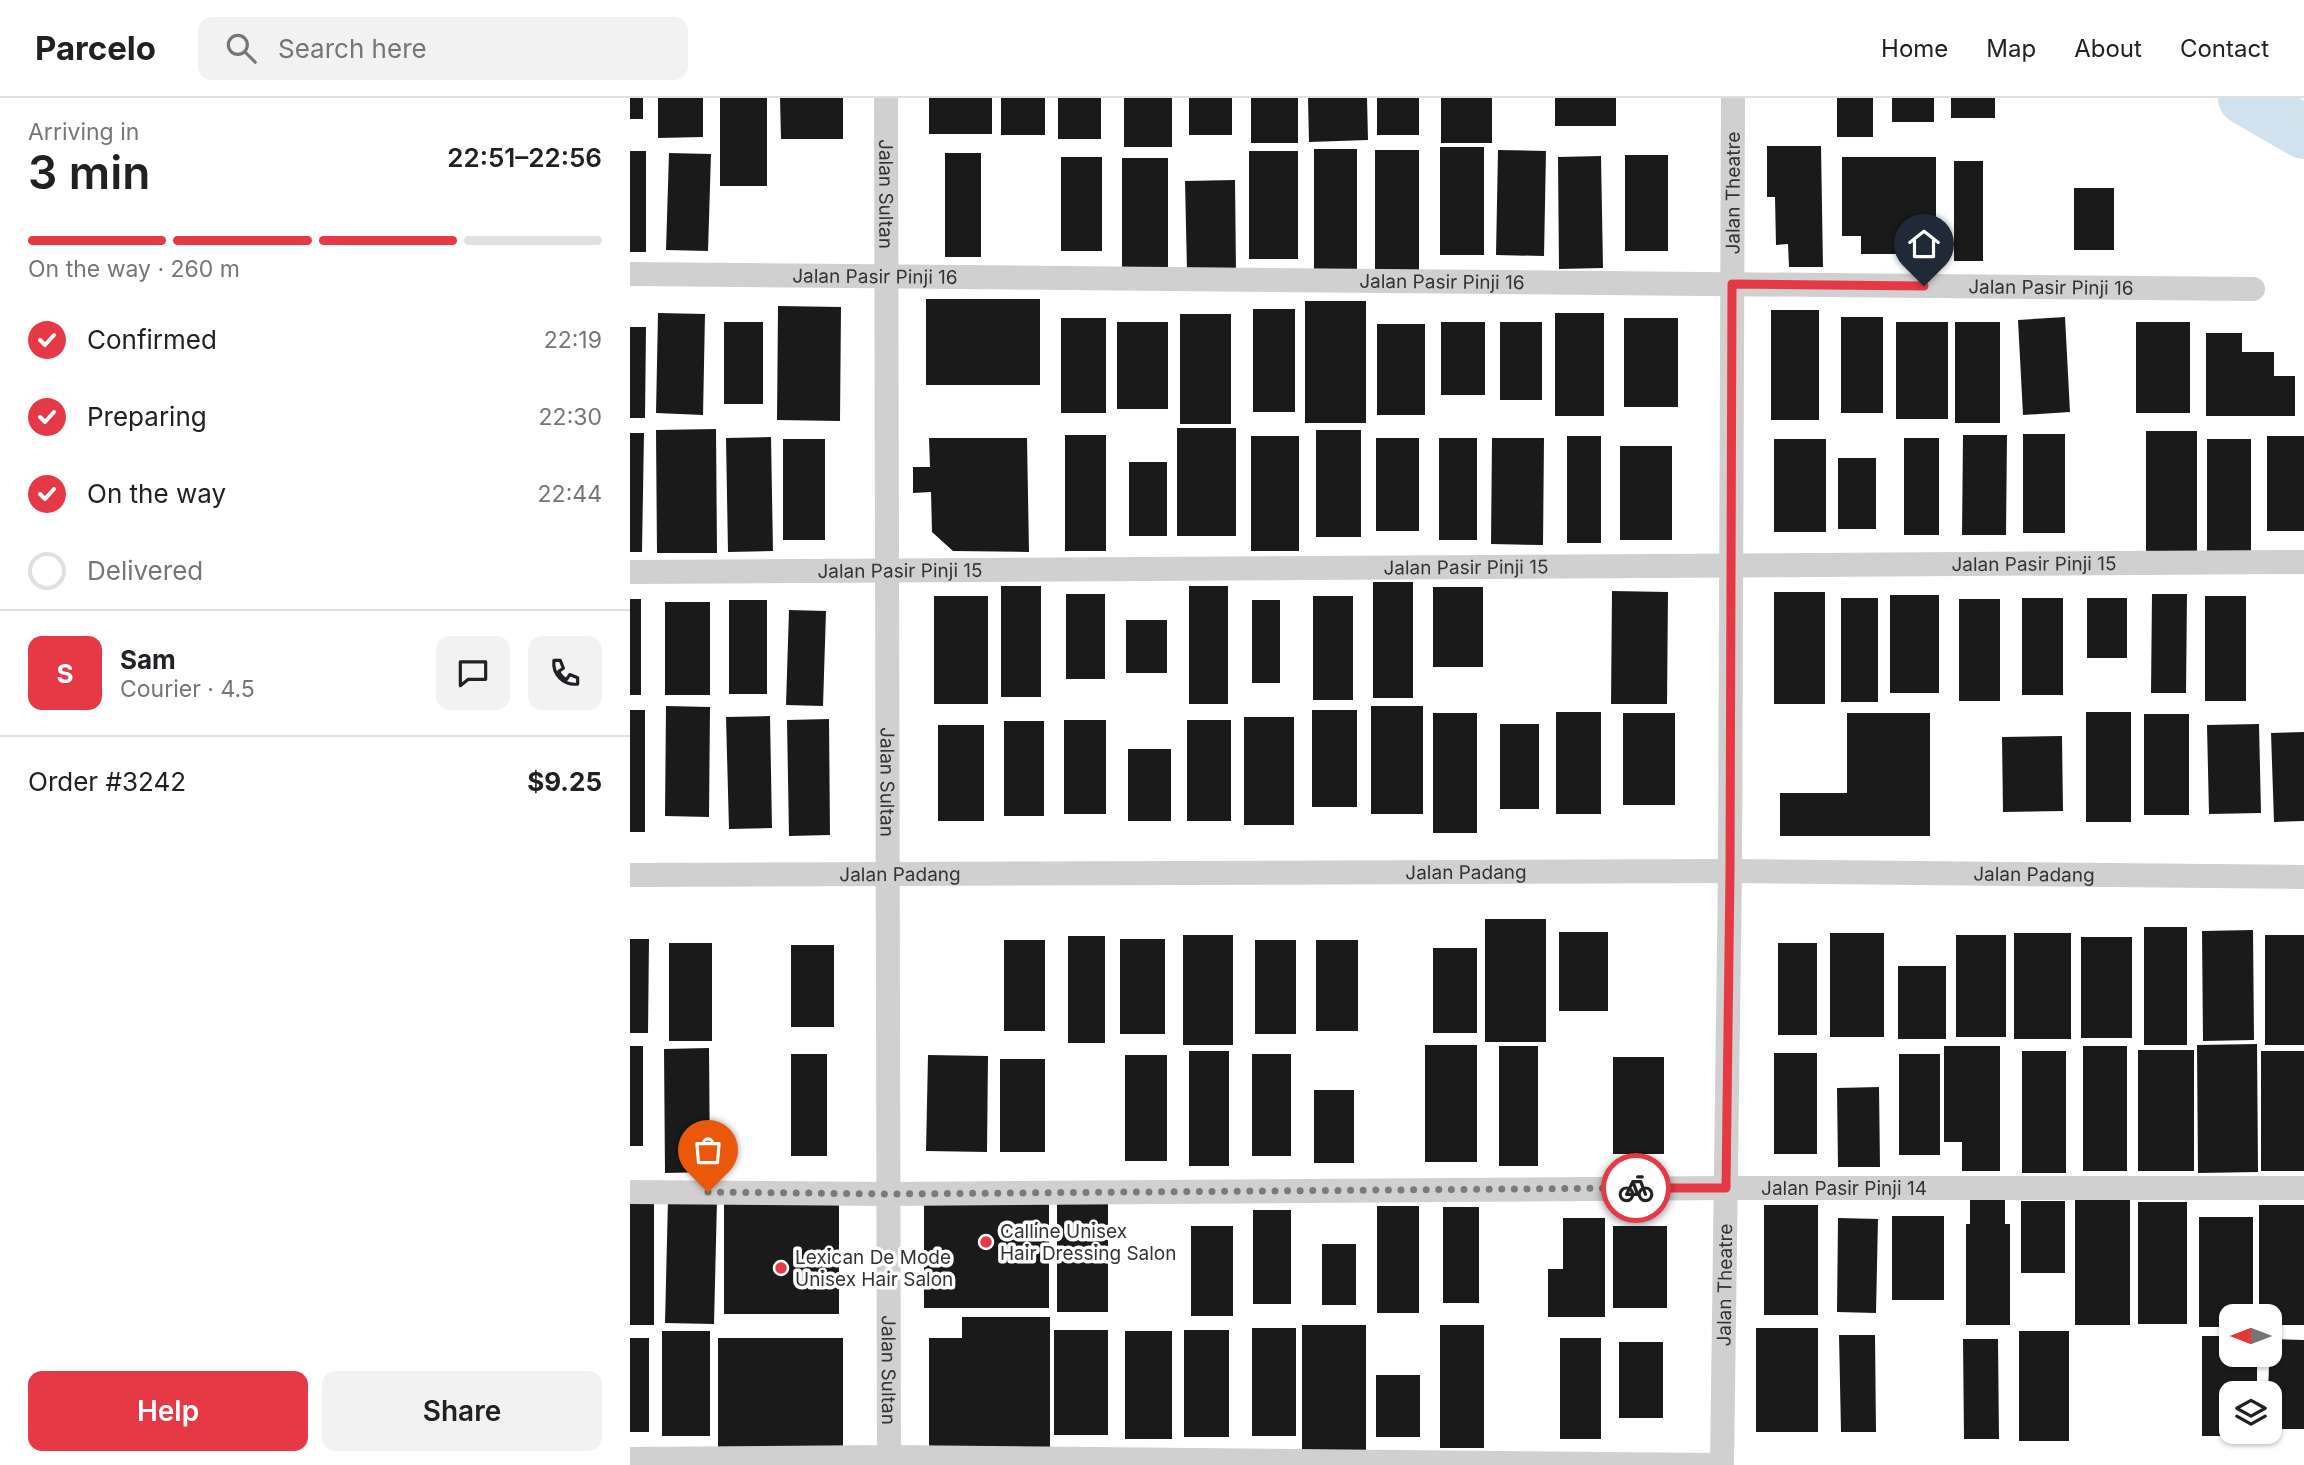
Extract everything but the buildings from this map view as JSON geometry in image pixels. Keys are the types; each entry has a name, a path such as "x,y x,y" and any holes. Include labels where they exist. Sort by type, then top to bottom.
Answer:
{"street":[{"name":"Jalan Sultan","path":"886,98 889,1461"},
{"name":"Jalan Theatre","path":"1722,1465 1730,871 1733,98"},
{"name":"Jalan Pasir Pinji 16","path":"630,274 2253,289"},
{"name":"Jalan Pasir Pinji 15","path":"630,572 2304,562"},
{"name":"Jalan Padang","path":"630,875 1730,871 2304,877"},
{"name":"Jalan Pasir Pinji 14","path":"630,1192 889,1194 1726,1188 2304,1188"},
{"path":"630,1459 1714,1465"}],"waterway":[{"path":"2245,98 2304,132"}],"way so far":[{"path":"708,1192 889,1194 1636,1188"}],"place":[{"name":"Calline Unisex Hair Dressing Salon","path":"986,1242"},
{"name":"Lexican De Mode Unisex Hair Salon","path":"781,1268"}],"route":[{"path":"1636,1188 1726,1188 1732,284 1924,286"}]}
